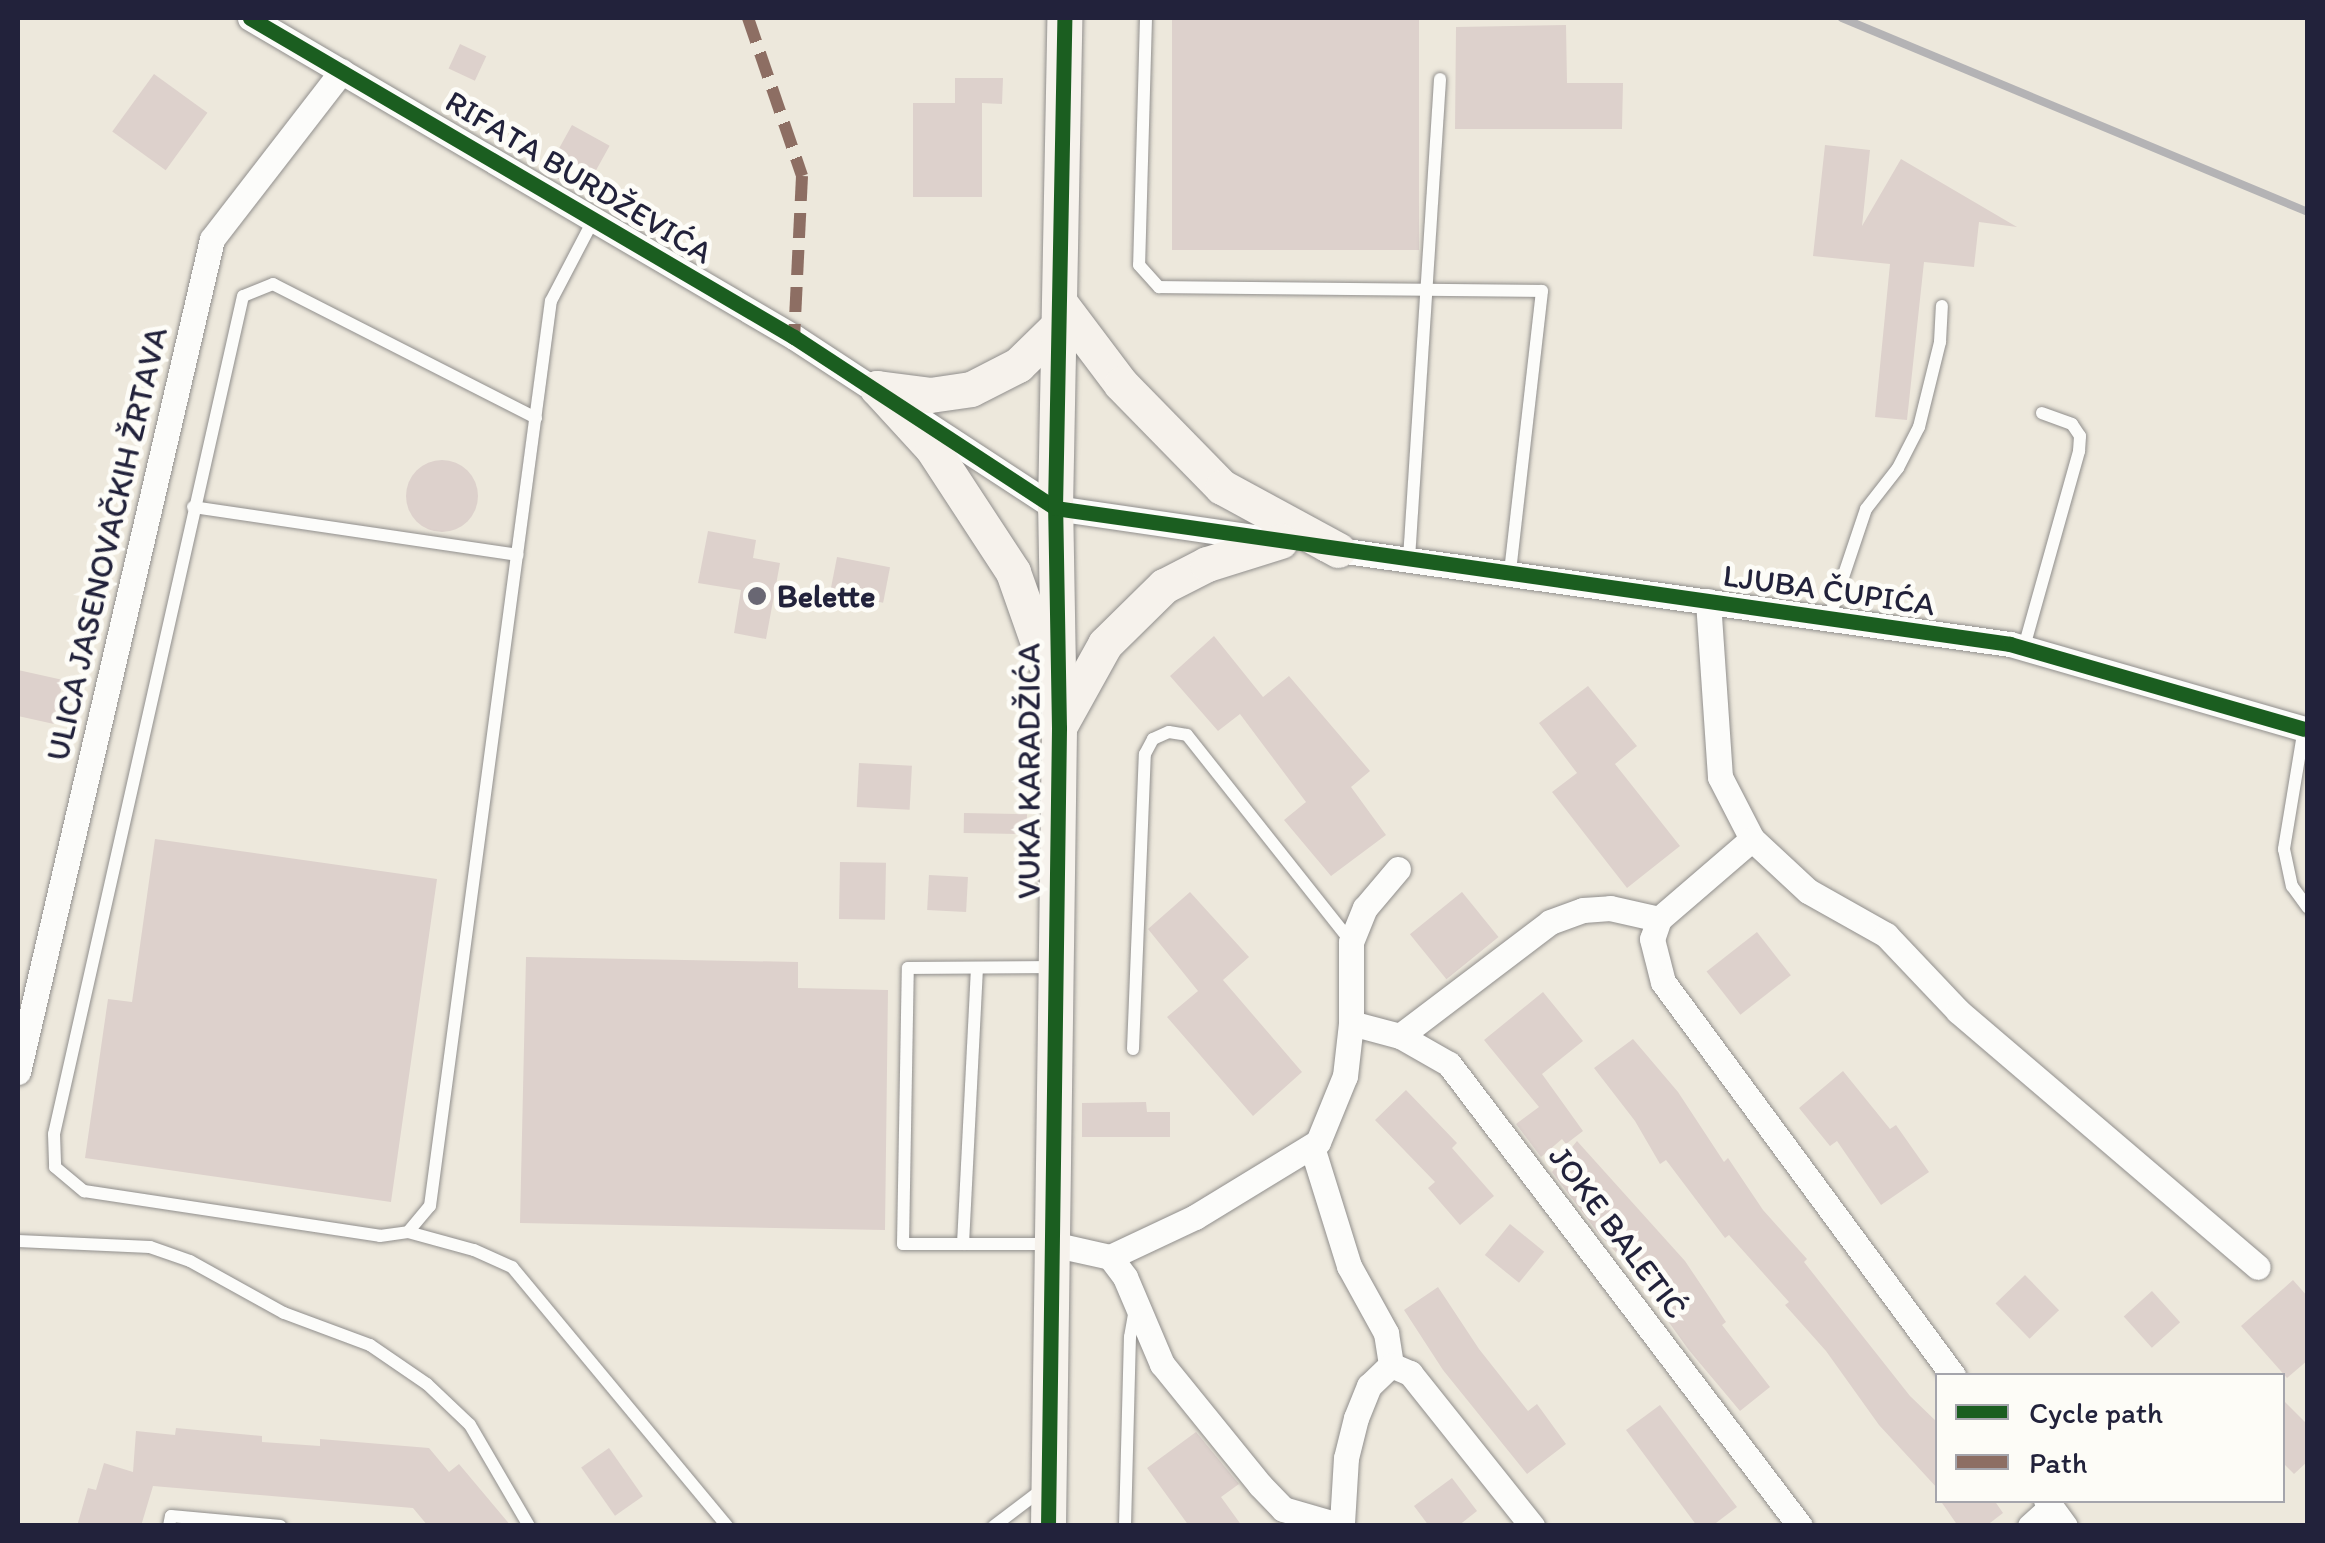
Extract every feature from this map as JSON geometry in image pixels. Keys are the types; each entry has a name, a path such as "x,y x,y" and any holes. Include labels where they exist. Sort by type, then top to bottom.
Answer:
{"street":[{"name":"RIFATA BURDŽEVIĆA","path":"250,18 595,217 877,388 1055,508"},
{"name":"VUKA KARADŽIĆA","path":"1048,1526 1058,728 1055,508 1064,18"},
{"name":"ULICA JASENOVAČKIH ŽRTAVA","path":"18,1072 212,239 342,71"},
{"path":"877,388 930,396 971,389 1018,365 1060,313 1121,384 1222,487 1338,550"},
{"path":"877,388 932,448 1013,572 1040,640 1058,728"},
{"name":"LJUBA ČUPIĆA","path":"1055,508 1830,616 2024,647 2306,723"},
{"path":"1058,728 1105,644 1164,586 1207,564 1282,541"},
{"name":"LJUBA ČUPIĆA","path":"1708,601 1720,777 1752,839 1808,891 1886,935 1958,1011 2258,1267"},
{"path":"1752,839 1659,919 1652,939 1662,982 1951,1373"},
{"path":"1052,1244 1110,1257 1195,1217 1318,1142 1345,1076 1351,1023 1351,942 1365,908 1398,869"},
{"path":"1400,1036 1550,922 1583,910 1610,908 1659,919"},
{"name":"JOKE BALETIĆ","path":"1351,1023 1400,1036 1450,1064 1800,1526"},
{"path":"1312,1147 1349,1266 1386,1332 1395,1366"},
{"path":"1110,1257 1126,1277 1162,1364 1283,1508 1342,1524 1346,1458 1356,1418 1369,1386 1395,1366"},
{"path":"1395,1366 1410,1373 1532,1526"},
{"path":"2030,1526 2054,1511"}],"lane":[{"path":"1146,18 1139,265 1159,287 1542,291 1510,571"},
{"path":"1409,559 1430,290 1440,80"},
{"path":"408,1232 430,1206 551,301 595,217"},
{"path":"536,418 273,284 243,296 54,1134 54,1167 84,1192 380,1236 408,1232 474,1250 512,1267 727,1526"},
{"path":"1830,616 1866,509 1898,468 1919,427 1940,342 1942,306"},
{"path":"2024,647 2079,451 2080,436 2072,424 2042,413"},
{"path":"193,506 517,555"},
{"path":"2306,723 2303,759 2284,849 2292,886 2308,908"},
{"path":"1133,1049 1145,754 1153,739 1168,732 1187,735 1351,942"},
{"path":"1052,1244 903,1244 908,968 1056,967"},
{"path":"963,1244 977,968"},
{"path":"18,1241 150,1247 190,1261 284,1313 370,1345 427,1384 470,1425 528,1526"},
{"path":"1125,1526 1130,1337 1135,1304"},
{"path":"994,1526 1049,1484"},
{"path":"169,1526 171,1516 280,1526"}],"building":[{"path":"1172,18 1419,18 1419,250 1172,250"},
{"path":"1566,25 1567,83 1623,83 1622,129 1455,129 1456,27"},
{"path":"460,44 486,56 475,81 449,68"},
{"path":"154,74 207,113 166,170 112,131"},
{"path":"955,78 1003,78 1002,104 982,103 982,197 913,197 913,103 955,103"},
{"path":"572,125 610,146 583,193 546,172"},
{"path":"1825,145 1870,150 1862,226 1901,159 2017,227 1979,222 1974,267 1924,262 1907,420 1875,417 1890,264 1813,256"},
{"path":"442,460 467,471 478,496 467,521 442,532 417,521 406,496 417,471"},
{"path":"708,531 756,540 753,558 780,563 766,639 734,633 741,590 698,583"},
{"path":"837,557 890,567 883,603 830,592"},
{"path":"1214,636 1263,697 1289,676 1370,771 1351,787 1386,835 1331,876 1284,820 1306,802 1240,714 1218,731 1170,676"},
{"path":"18,670 63,680 54,724 18,716"},
{"path":"1588,686 1637,746 1615,764 1680,846 1627,888 1552,792 1577,773 1539,723"},
{"path":"859,763 912,766 910,810 857,807"},
{"path":"964,813 1027,814 1027,834 964,833"},
{"path":"155,839 437,879 391,1202 85,1158 108,999 132,1002"},
{"path":"840,862 886,863 885,920 839,919"},
{"path":"929,875 968,877 966,912 927,910"},
{"path":"1190,892 1249,957 1223,980 1302,1072 1253,1116 1167,1017 1198,991 1148,929"},
{"path":"1462,892 1499,937 1446,979 1410,934"},
{"path":"1757,932 1791,975 1740,1015 1707,971"},
{"path":"526,957 798,962 798,988 888,990 885,1230 520,1223"},
{"path":"1543,992 1583,1041 1542,1074 1583,1131 1566,1144 1562,1139 1541,1157 1516,1124 1539,1107 1484,1040"},
{"path":"1633,1039 1678,1092 1724,1162 1728,1158 1763,1210 1807,1259 1804,1262 1910,1396 1935,1420 1935,1486 1879,1425 1826,1351 1785,1305 1789,1302 1729,1235 1725,1238 1666,1160 1660,1164 1635,1121 1594,1068"},
{"path":"1843,1071 1890,1129 1896,1125 1929,1172 1881,1205 1837,1141 1830,1146 1799,1108"},
{"path":"1406,1090 1457,1143 1452,1148 1494,1196 1460,1225 1428,1188 1435,1182 1375,1120"},
{"path":"1146,1102 1147,1112 1170,1112 1170,1137 1082,1137 1082,1103"},
{"path":"1577,1141 1685,1261 1726,1322 1722,1325 1770,1387 1740,1411 1658,1307 1663,1303 1599,1234 1552,1172"},
{"path":"1510,1224 1544,1252 1519,1283 1485,1255"},
{"path":"2025,1275 2059,1310 2030,1339 1996,1303"},
{"path":"2293,1280 2308,1297 2308,1360 2287,1378 2241,1326"},
{"path":"1438,1287 1479,1349 1528,1411 1537,1404 1566,1444 1527,1474 1443,1370 1404,1310"},
{"path":"2152,1291 2180,1322 2152,1348 2124,1316"},
{"path":"2285,1402 2308,1425 2308,1461 2294,1474 2285,1465"},
{"path":"1660,1405 1737,1507 1712,1526 1697,1526 1626,1430"},
{"path":"176,1428 262,1436 262,1442 320,1446 320,1439 429,1448 449,1472 459,1464 511,1526 428,1526 413,1508 153,1486 141,1526 77,1526 88,1488 96,1490 104,1463 133,1472 136,1431 175,1435"},
{"path":"1196,1432 1239,1484 1221,1497 1242,1526 1189,1526 1147,1468"},
{"path":"609,1448 643,1496 615,1516 581,1468"},
{"path":"1452,1478 1477,1511 1458,1526 1429,1526 1414,1506"},
{"path":"1942,1503 1996,1503 2003,1513 1986,1526 1958,1526"}],"railway":[{"path":"1842,18 2308,212"}],"marked path":[{"path":"748,18 802,176 794,337"}],"cycle path":[{"path":"250,18 794,337 1055,508 2010,644 2304,729"},
{"path":"1048,1526 1059,728 1055,508 1064,18"}],"place":[{"name":"Belette","path":"757,596"}]}
